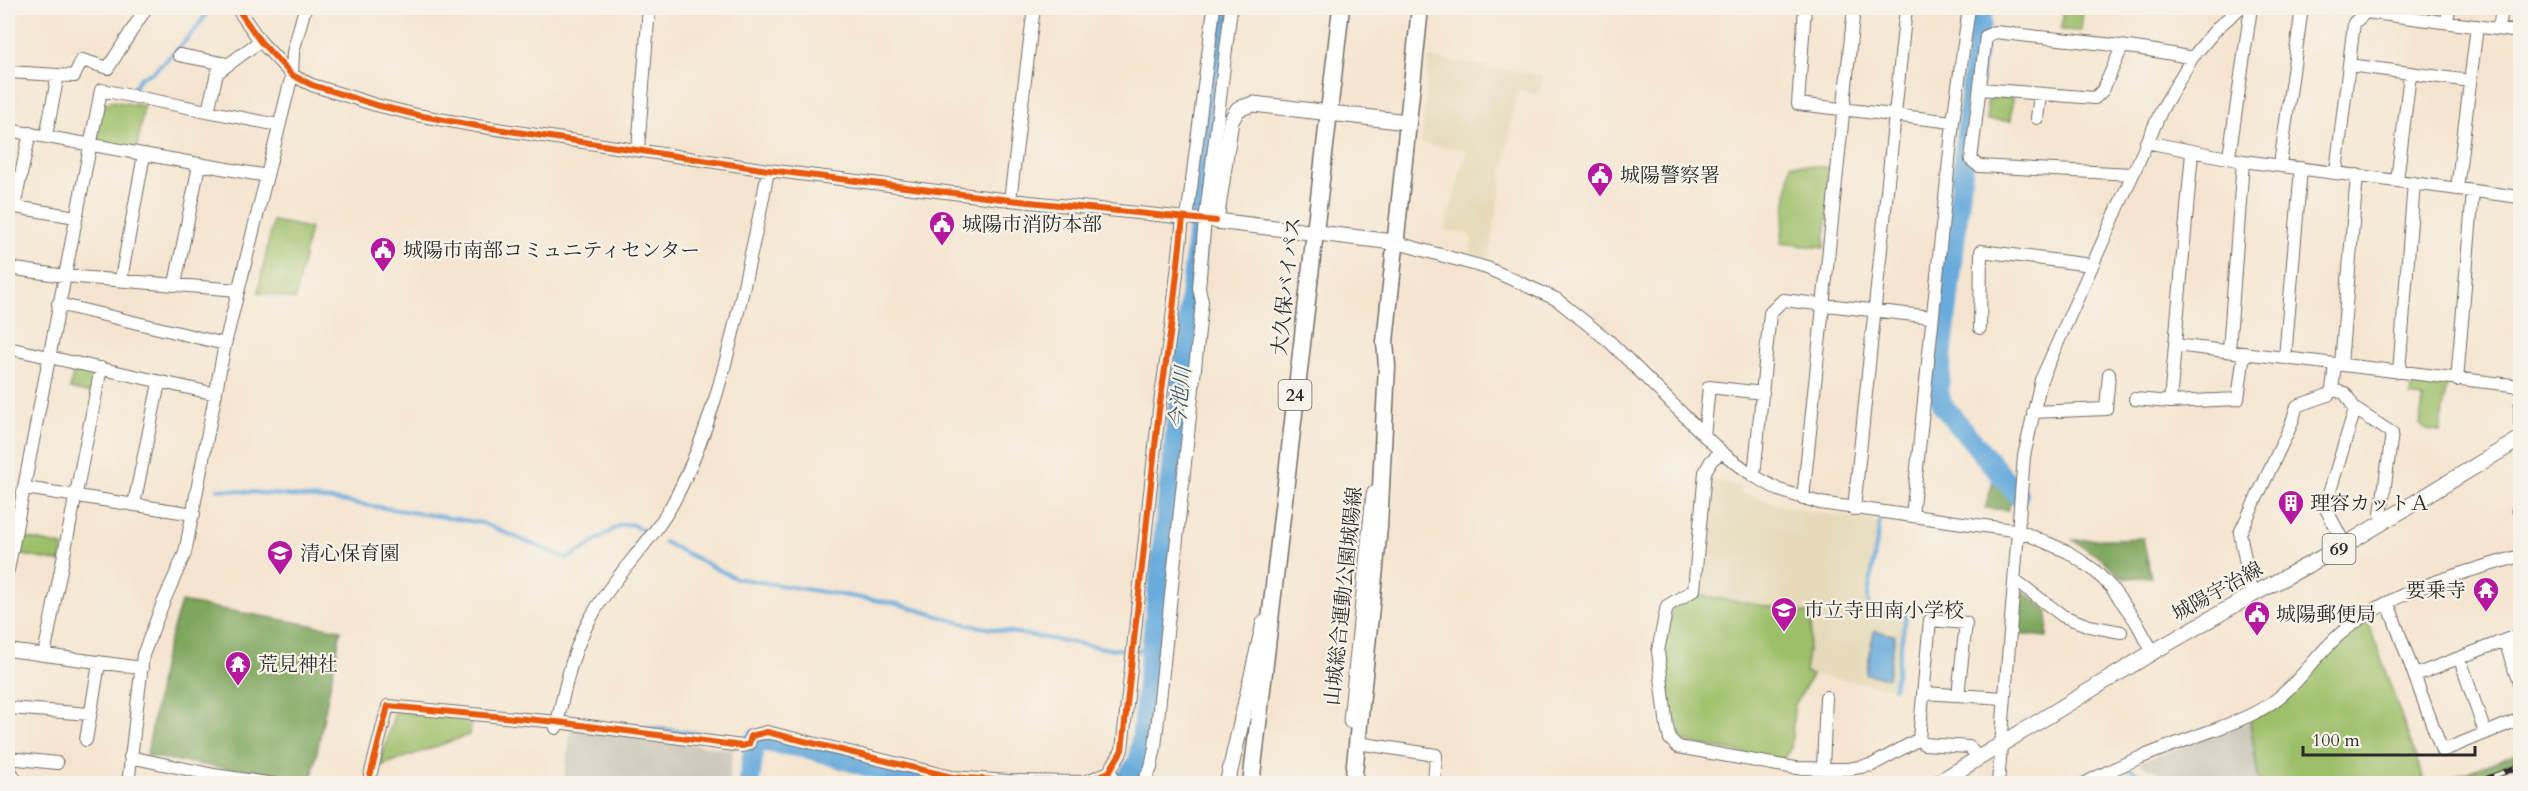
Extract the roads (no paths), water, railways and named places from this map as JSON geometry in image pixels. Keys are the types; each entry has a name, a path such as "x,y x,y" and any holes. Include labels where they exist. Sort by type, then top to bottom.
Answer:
{"highway":[{"name":"大久保バイパス","path":"1251,783 1313,232 1341,8"},
{"path":"1348,780 1358,743 1379,527 1388,366 1385,342 1420,8"}],"main road":[{"path":"1394,242 1210,221 1231,122 1238,109 1252,104 1407,122"},
{"name":"山城総合運動公園城陽線","path":"1348,780 1369,530 1384,413"},
{"name":"城陽宇治線","path":"1936,783 2153,652 2345,545 2520,439"},
{"path":"1227,783 1242,711 1275,578"}],"street":[{"path":"8,72 74,76 82,60 108,68 146,8"},
{"path":"238,8 260,41 292,75 312,85 417,115 768,170 1010,201 1210,221"},
{"path":"128,783 143,655 185,553 225,344 292,75 293,52 305,8"},
{"path":"639,150 649,8"},
{"path":"1010,201 1034,8"},
{"path":"368,783 388,706 742,746 767,732 952,777 1008,781 1085,782 1109,772 1122,750 1159,410 1214,8"},
{"path":"1142,783 1151,768 1166,658 1202,302 1199,288 1210,221 1231,8"},
{"path":"1805,8 1798,104 1953,122"},
{"path":"1803,499 1854,8"},
{"path":"1854,509 1906,8"},
{"path":"1912,516 1953,122 1969,8"},
{"path":"1998,783 2020,531 2024,456 2041,380 2146,142 2192,58 2218,27 2240,8"},
{"path":"2229,157 2251,8"},
{"path":"2280,164 2302,8"},
{"path":"2447,22 2450,8"},
{"path":"2499,30 2502,8"},
{"path":"2336,172 2354,23 2366,12 2395,11 2447,22 2520,32"},
{"path":"2457,189 2477,26"},
{"path":"2132,174 1979,166 1971,160 1986,36 1995,32 2143,48 2192,58"},
{"path":"208,111 217,74 226,64 260,41"},
{"path":"1980,89 2095,98 2103,90 2122,47"},
{"path":"179,55 226,64"},
{"path":"2349,65 2470,81"},
{"path":"2397,181 2410,74"},
{"path":"46,136 58,75"},
{"path":"8,570 13,524 25,488 58,304 101,90 278,125"},
{"path":"2037,118 2040,94"},
{"path":"8,130 267,176"},
{"path":"30,133 11,206 75,217"},
{"path":"2146,142 2243,161 2520,197"},
{"path":"2170,402 2192,152"},
{"path":"121,279 144,155"},
{"path":"2229,351 2243,161"},
{"path":"175,284 199,165"},
{"path":"2285,358 2301,168"},
{"path":"557,725 573,656 581,636 594,611 622,571 647,543 674,501 711,416 730,351 768,170"},
{"path":"2252,595 2240,533 2291,425 2297,406 2328,395 2338,364 2357,175"},
{"path":"2399,372 2414,183"},
{"path":"2457,380 2473,191"},
{"path":"1394,242 1487,268 1556,299 1609,341 1721,452 1754,476 1803,499 1854,509 2020,531 2068,552 2102,577 2121,599 2153,652"},
{"path":"1980,328 1981,251 2091,265"},
{"path":"8,268 65,276 238,290"},
{"path":"1754,476 1770,313 1783,300 1932,316"},
{"path":"58,304 225,344"},
{"path":"2175,345 2520,386"},
{"path":"8,348 216,394"},
{"path":"2134,399 2170,402 2238,399 2244,353"},
{"path":"44,655 101,368"},
{"path":"2033,412 2106,410 2109,374"},
{"path":"134,504 159,383"},
{"path":"1704,436 1709,387 1763,393"},
{"path":"2331,390 2345,393 2355,409 2392,433 2381,514 2383,521"},
{"path":"2520,406 2520,424"},
{"path":"2345,545 2325,507 2355,409"},
{"path":"1721,452 1711,461 1705,471 1694,590 1667,606 1658,651 1670,739 1678,747 1795,768 1863,768 1919,739"},
{"path":"25,488 194,514"},
{"path":"2084,783 2120,766 2260,710 2288,692 2338,636 2360,619 2388,603 2440,579 2520,556"},
{"path":"2015,580 2063,616 2089,626 2121,632"},
{"path":"2388,603 2442,751 2520,719"},
{"path":"1958,695 1966,623 1930,620 1919,739 1924,744 1969,747 1979,758"},
{"path":"2415,675 2512,637 2520,637"},
{"path":"2505,641 2520,686"},
{"path":"8,650 142,668"},
{"path":"2460,659 2486,733"},
{"path":"86,740 99,664"},
{"path":"1923,693 2004,698"},
{"path":"1823,768 1826,697"},
{"path":"8,708 90,714"},
{"path":"1358,743 1436,755 1434,783"},
{"path":"130,757 214,775 274,783"},
{"path":"8,758 57,763"},
{"path":"8,771 18,783"},
{"path":"1109,772 1119,783"}],"water":[{"path":"1874,631 1895,635 1888,678 1866,674"}],"waterway":[{"path":"130,92 141,77 153,72 178,49 210,8"},
{"name":"今池川","path":"1123,784 1139,761 1223,8"},
{"path":"1983,8 1975,60 1938,389 1942,405 2018,495"},
{"path":"218,489 333,500 482,523 568,559 620,525 631,524 644,531"},
{"path":"1880,522 1868,596 1869,613 1906,614 1894,688"},
{"path":"664,542 735,578 898,604 969,625 1109,649 1152,650"},
{"path":"643,727 748,739"},
{"name":"今池川","path":"749,784 755,740 811,749 926,784"},
{"path":"2124,770 2129,769 2159,784"},
{"path":"2064,784 2090,772 2096,772"},
{"path":"2010,783 2041,784"}],"railway":[{"path":"2473,784 2520,766"}],"place":[{"name":"城陽警察署","path":"1600,198"},
{"name":"城陽市消防本部","path":"942,247"},
{"name":"城陽市南部コミュニティセンター","path":"383,273"},
{"name":"理容カットＡ","path":"2291,526"},
{"name":"清心保育園","path":"280,576"},
{"name":"要乗寺","path":"2486,613"},
{"name":"市立寺田南小学校","path":"1784,633"},
{"name":"城陽郵便局","path":"2257,637"},
{"name":"荒見神社","path":"238,687"}]}
